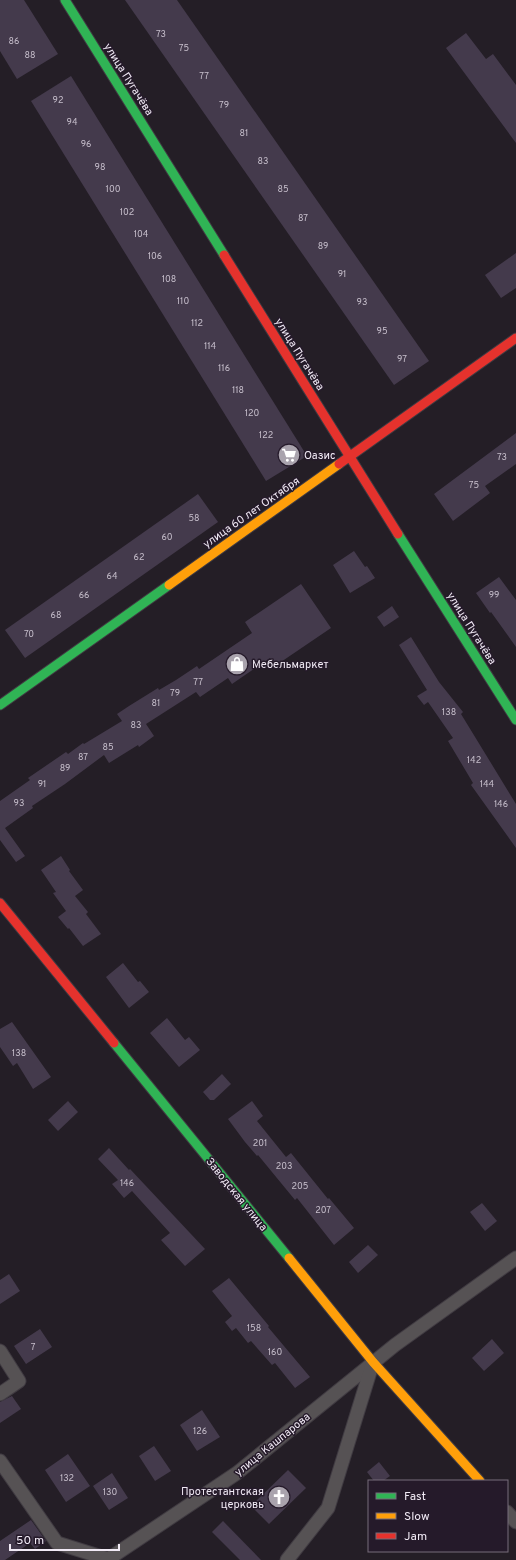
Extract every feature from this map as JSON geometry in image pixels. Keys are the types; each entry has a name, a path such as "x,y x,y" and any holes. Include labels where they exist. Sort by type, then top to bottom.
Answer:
{"street":[{"name":"улица Пугачёва","path":"65,0 516,720"},
{"name":"улица 60 лет Октября","path":"0,705 516,338"},
{"name":"Заводская улица","path":"0,903 373,1362 479,1480"},
{"name":"улица Кашпарова","path":"108,1560 237,1473 394,1345 516,1258"},
{"path":"0,1351 19,1381 0,1394"},
{"path":"287,1560 328,1508 373,1362"},
{"path":"0,1461 57,1543 108,1560"},
{"path":"508,1513 516,1522"}],"building":[{"path":"0,0 24,0 58,54 17,79 0,51"},
{"path":"125,0 177,0 429,361 394,385"},
{"path":"466,33 486,59 493,54 516,85 516,143 446,48"},
{"path":"71,76 307,456 266,481 31,101"},
{"path":"516,253 516,288 501,298 485,275"},
{"path":"516,433 516,464 485,486 490,493 453,521 434,494"},
{"path":"198,494 218,522 25,658 5,630"},
{"path":"354,551 375,578 350,593 333,565"},
{"path":"499,577 516,600 516,647 476,593"},
{"path":"301,584 331,628 275,666 270,658 232,684 228,678 200,697 196,692 146,724 154,736 139,747 138,745 109,763 104,755 32,806 33,808 5,828 25,856 16,862 0,840 0,801 30,780 28,778 66,752 68,754 83,743 84,744 122,721 117,714 129,706 158,688 159,690 176,680 197,666 199,669 252,633 245,622"},
{"path":"392,606 399,617 384,627 377,617"},
{"path":"411,637 439,682 463,712 461,714 516,804 516,848 471,785 473,783 448,741 453,738 428,702 424,705 417,696 427,690 399,645"},
{"path":"61,856 70,870 69,871 83,890 75,896 88,912 86,914 101,934 83,946 58,917 66,911 53,893 56,892 41,870"},
{"path":"123,963 138,982 140,981 149,992 129,1008 106,977"},
{"path":"167,1018 185,1040 189,1037 200,1050 179,1067 150,1033"},
{"path":"12,1022 51,1077 33,1089 17,1063 13,1066 0,1047 0,1029"},
{"path":"222,1074 231,1084 214,1100 210,1100 203,1092"},
{"path":"68,1101 78,1112 58,1131 48,1120"},
{"path":"252,1101 263,1116 257,1121 286,1157 291,1153 328,1199 329,1198 354,1228 334,1245 297,1198 295,1200 258,1155 257,1156 245,1142 228,1119"},
{"path":"109,1148 205,1249 185,1266 161,1240 170,1233 132,1191 124,1198 112,1184 118,1180 98,1159"},
{"path":"482,1203 497,1221 485,1231 470,1212"},
{"path":"368,1245 378,1255 358,1273 349,1262"},
{"path":"9,1274 20,1291 0,1304 0,1280"},
{"path":"229,1278 310,1377 295,1388 275,1363 272,1365 251,1341 248,1343 236,1328 232,1331 225,1322 232,1316 212,1291"},
{"path":"40,1329 52,1347 26,1364 14,1346"},
{"path":"492,1339 504,1353 484,1371 472,1358"},
{"path":"12,1396 21,1409 0,1423 0,1402"},
{"path":"202,1410 220,1437 197,1451 180,1425"},
{"path":"154,1446 171,1471 155,1481 139,1456"},
{"path":"68,1454 90,1486 66,1502 45,1470"},
{"path":"379,1462 390,1476 384,1480 373,1480 367,1472"},
{"name":"Протестантская церковь","path":"288,1470 306,1488 269,1524 251,1506"},
{"path":"112,1473 128,1498 109,1510 93,1486"},
{"path":"31,1520 46,1541 35,1549 30,1543 5,1560 0,1560 0,1541"},
{"path":"223,1521 261,1560 240,1560 212,1532"}],"traffic: fast":[{"path":"65,0 224,255"},
{"path":"398,534 516,720"},
{"path":"0,705 169,585"},
{"path":"114,1043 289,1258"}],"traffic: slow":[{"path":"169,585 339,464"},
{"path":"289,1258 373,1362 479,1480"}],"traffic: jam":[{"path":"224,255 398,534"},
{"path":"339,464 516,338"},
{"path":"0,903 114,1043"}],"place":[{"name":"Оазис","path":"289,455"},
{"name":"Мебельмаркет","path":"237,664"},
{"name":"Протестантская церковь","path":"279,1497"}]}
